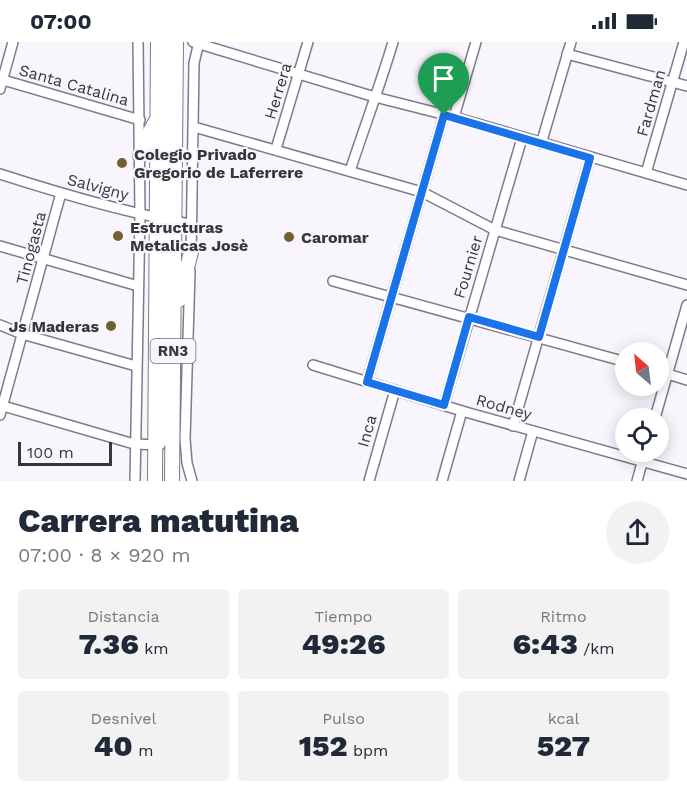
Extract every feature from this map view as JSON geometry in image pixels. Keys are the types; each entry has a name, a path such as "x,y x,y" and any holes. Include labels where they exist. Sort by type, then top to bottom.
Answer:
{"highway":[{"name":"RN3","path":"155,481 164,445 173,322 157,119 158,42"},
{"name":"RN3","path":"172,481 164,445 166,220 176,42"},
{"path":"140,156 157,119"},
{"path":"173,322 191,252"}],"street":[{"path":"1,83 13,42"},
{"path":"135,481 140,214 138,42"},
{"path":"167,42 166,220 162,230 161,362 167,481"},
{"path":"192,481 187,462 185,439 194,63 197,42 375,97 449,116 687,185"},
{"name":"Herrera","path":"276,149 308,42"},
{"path":"350,171 393,42"},
{"path":"367,382 422,192 476,42"},
{"path":"541,144 571,42"},
{"name":"Fardman","path":"646,173 684,42"},
{"path":"567,54 687,86"},
{"name":"Santa Catalina","path":"1,83 140,120"},
{"path":"194,127 422,192 495,230 687,285"},
{"name":"Fournier","path":"444,405 522,138"},
{"path":"513,426 590,158"},
{"name":"Salvigny","path":"0,174 140,214 190,224"},
{"name":"Tinogasta","path":"1,408 61,193"},
{"path":"0,246 138,286"},
{"path":"333,281 615,359"},
{"path":"669,356 687,305"},
{"path":"0,324 22,334 136,366"},
{"name":"Rodney","path":"313,365 462,411 615,454"},
{"path":"669,375 687,380"},
{"name":"Inca","path":"369,481 395,390"},
{"path":"1,408 134,444 164,445"},
{"path":"442,481 462,411"},
{"path":"519,481 533,431"},
{"path":"161,481 164,445"},
{"path":"637,481 642,462"},
{"name":"Rodney","path":"642,462 687,474"}],"place":[{"name":"Colegio Privado Gregorio de Laferrere","path":"122,163"},
{"name":"Estructuras Metalicas Josè","path":"118,236"},
{"name":"Caromar","path":"289,237"},
{"name":"Js Maderas","path":"111,326"}],"route":[{"path":"444,115 590,158 539,337 469,317 444,405 367,382 444,115"}]}
